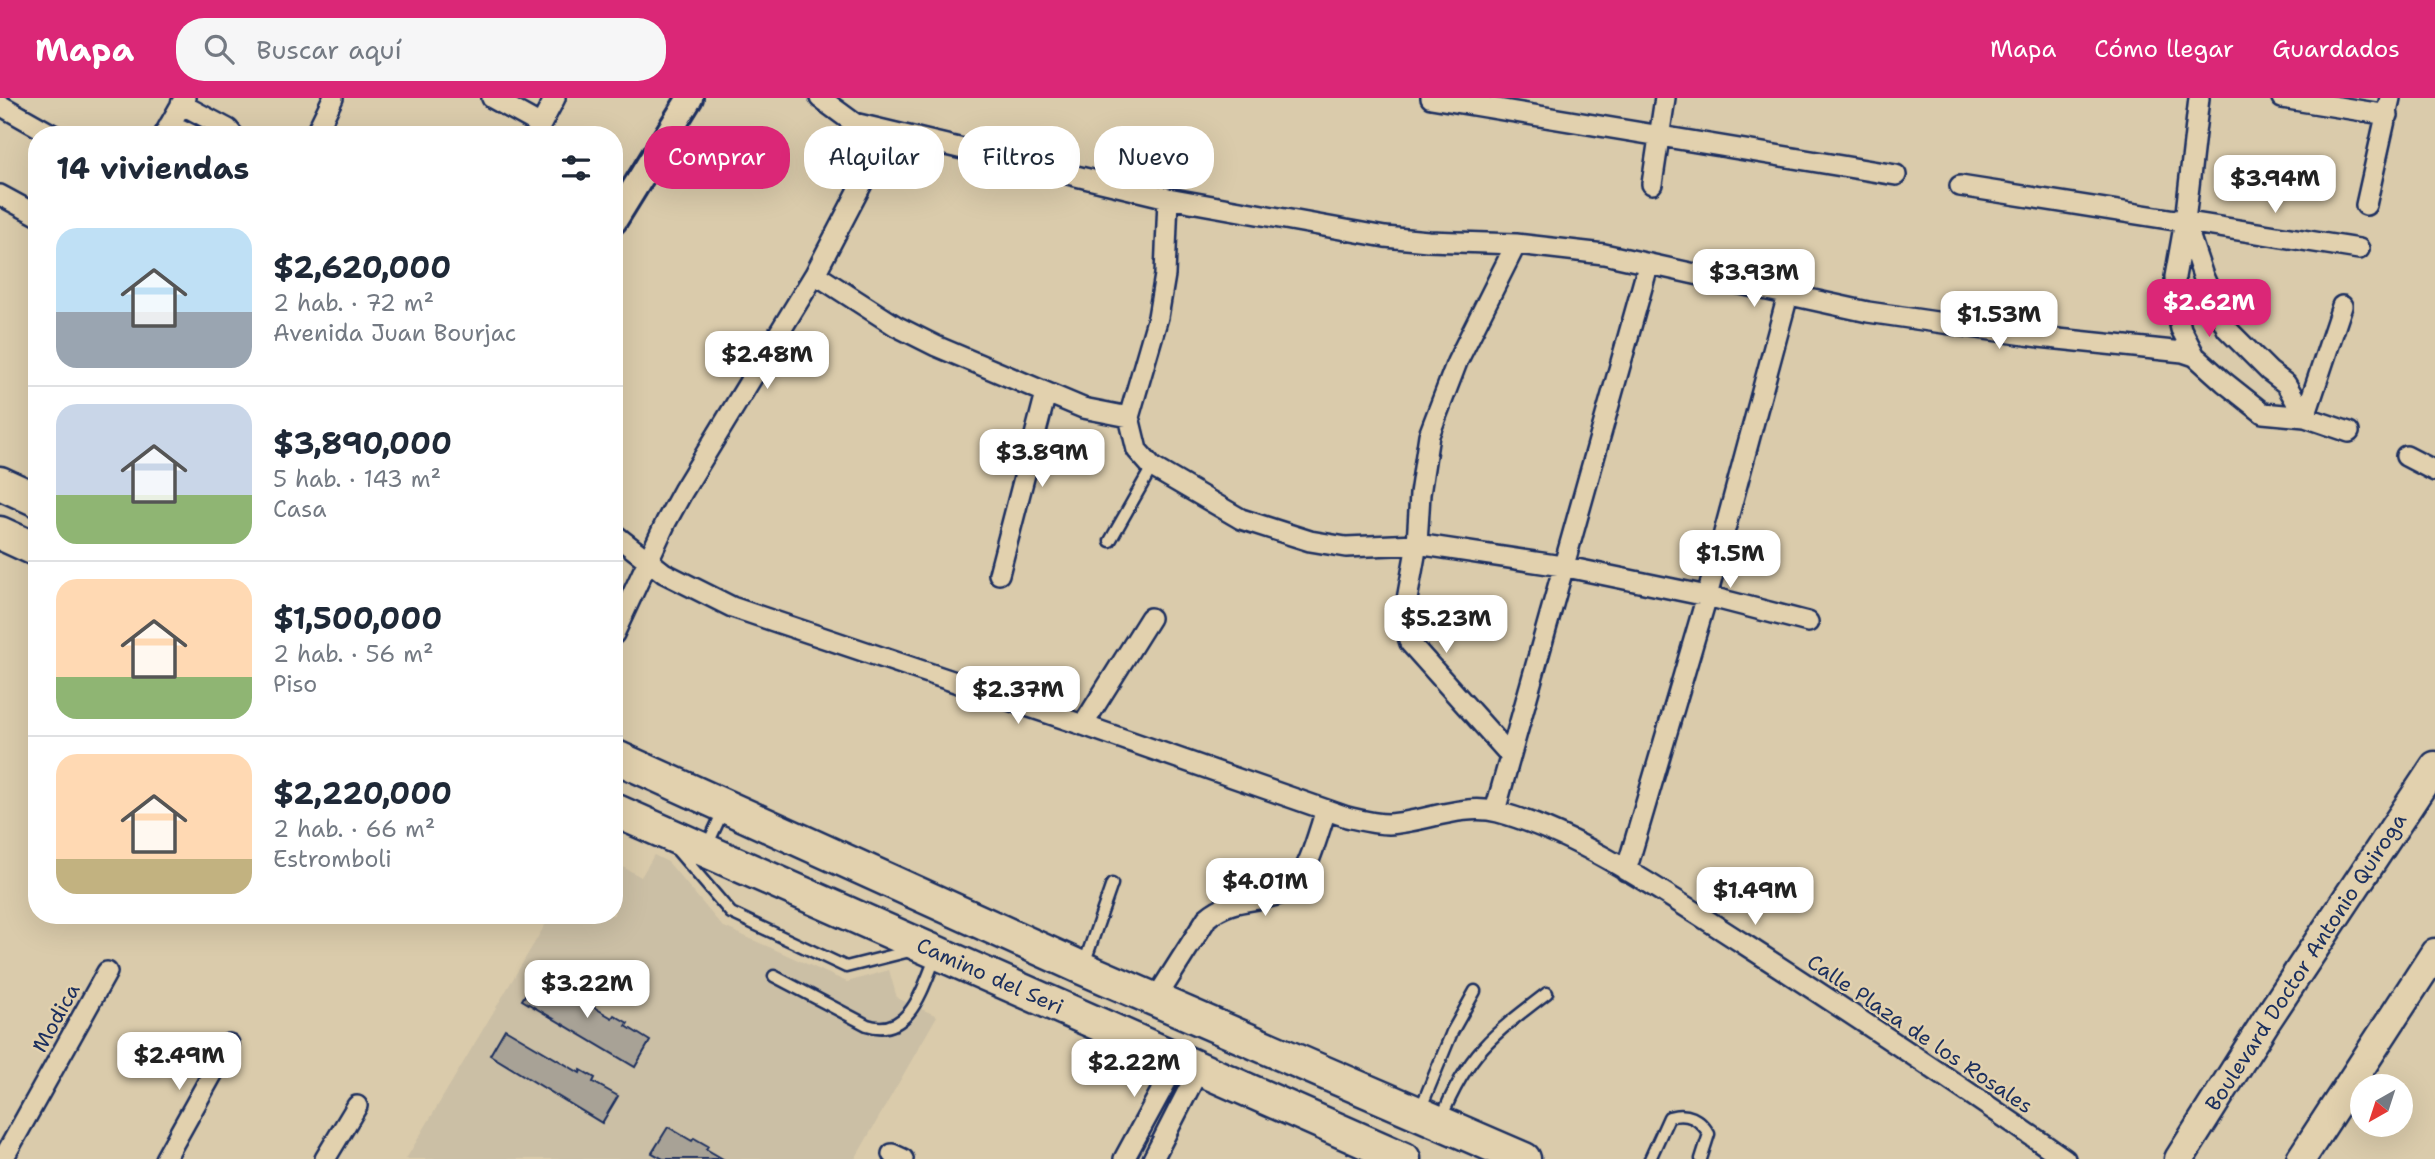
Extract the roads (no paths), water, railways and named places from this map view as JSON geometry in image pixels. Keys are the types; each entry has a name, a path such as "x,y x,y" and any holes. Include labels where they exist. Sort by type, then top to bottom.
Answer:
{"main road":[{"path":"0,483 28,496"},
{"path":"0,533 28,546"},
{"path":"623,759 1082,968 1524,1159"},
{"name":"Boulevard Doctor Antonio Quiroga","path":"2179,1159 2266,1021 2435,766"},
{"name":"Camino del Seri","path":"623,814 1404,1159"},
{"path":"2301,1159 2435,953"}],"street":[{"path":"320,126 334,98"},
{"path":"492,98 532,126"},
{"path":"540,126 555,98"},
{"path":"623,206 690,98"},
{"path":"820,98 854,123 866,126"},
{"path":"1431,98 1896,175"},
{"path":"1652,184 1665,98"},
{"path":"2194,356 2181,329 2176,307 2175,277 2185,221 2199,98"},
{"path":"2282,98 2389,107 2366,205"},
{"path":"169,126 183,101 222,126"},
{"path":"0,105 37,126"},
{"path":"944,145 1168,198 1385,237 1516,244 1604,254 1648,266 1868,312 2136,349 2183,352 2194,356 2263,413 2305,417 2349,432"},
{"path":"1960,186 2358,249"},
{"path":"623,616 683,491 814,274 859,189"},
{"path":"0,195 28,210"},
{"path":"1168,198 1165,275 1160,307 1129,417 1137,450 1152,467 1226,512 1310,541 1346,547 1417,544 1562,566 1707,596 1808,622"},
{"path":"2185,221 2203,276 2227,329 2286,384 2305,417"},
{"path":"1510,755 1410,643 1403,622 1417,544 1420,494 1429,435 1457,362 1516,244"},
{"path":"1495,811 1648,266"},
{"path":"814,274 896,326 936,346 1094,412 1129,417"},
{"path":"1626,871 1707,596 1788,295"},
{"path":"2305,417 2342,306"},
{"path":"999,574 1046,393"},
{"path":"2406,456 2435,471"},
{"name":"Calle Plaza de los Rosales","path":"623,541 681,583 732,607 1326,810 1368,822 1388,824 1465,811 1495,811 1566,836 1864,1022 2065,1159"},
{"path":"1083,725 1150,618"},
{"path":"1155,1000 1207,918 1219,908 1231,903 1275,896 1294,885 1306,867 1326,810"},
{"name":"Modica","path":"4,1159 107,972"},
{"path":"165,1159 229,1044"},
{"path":"1124,1159 1189,1063"},
{"path":"1153,1159 1189,1063"},
{"path":"325,1159 357,1105"}],"lane":[{"path":"1110,541 1152,467"},
{"path":"705,850 725,806"},
{"path":"661,831 732,913 846,967 931,950 915,1006 892,1028 879,1029 867,1025 774,976"},
{"path":"1082,968 1112,884"},
{"path":"1429,1118 1452,1032 1475,991"},
{"path":"1429,1118 1453,1089 1472,1058 1498,1030 1547,993"},
{"path":"1650,1159 1669,1117 1681,1114 1702,1122 1709,1134 1701,1159"}]}
